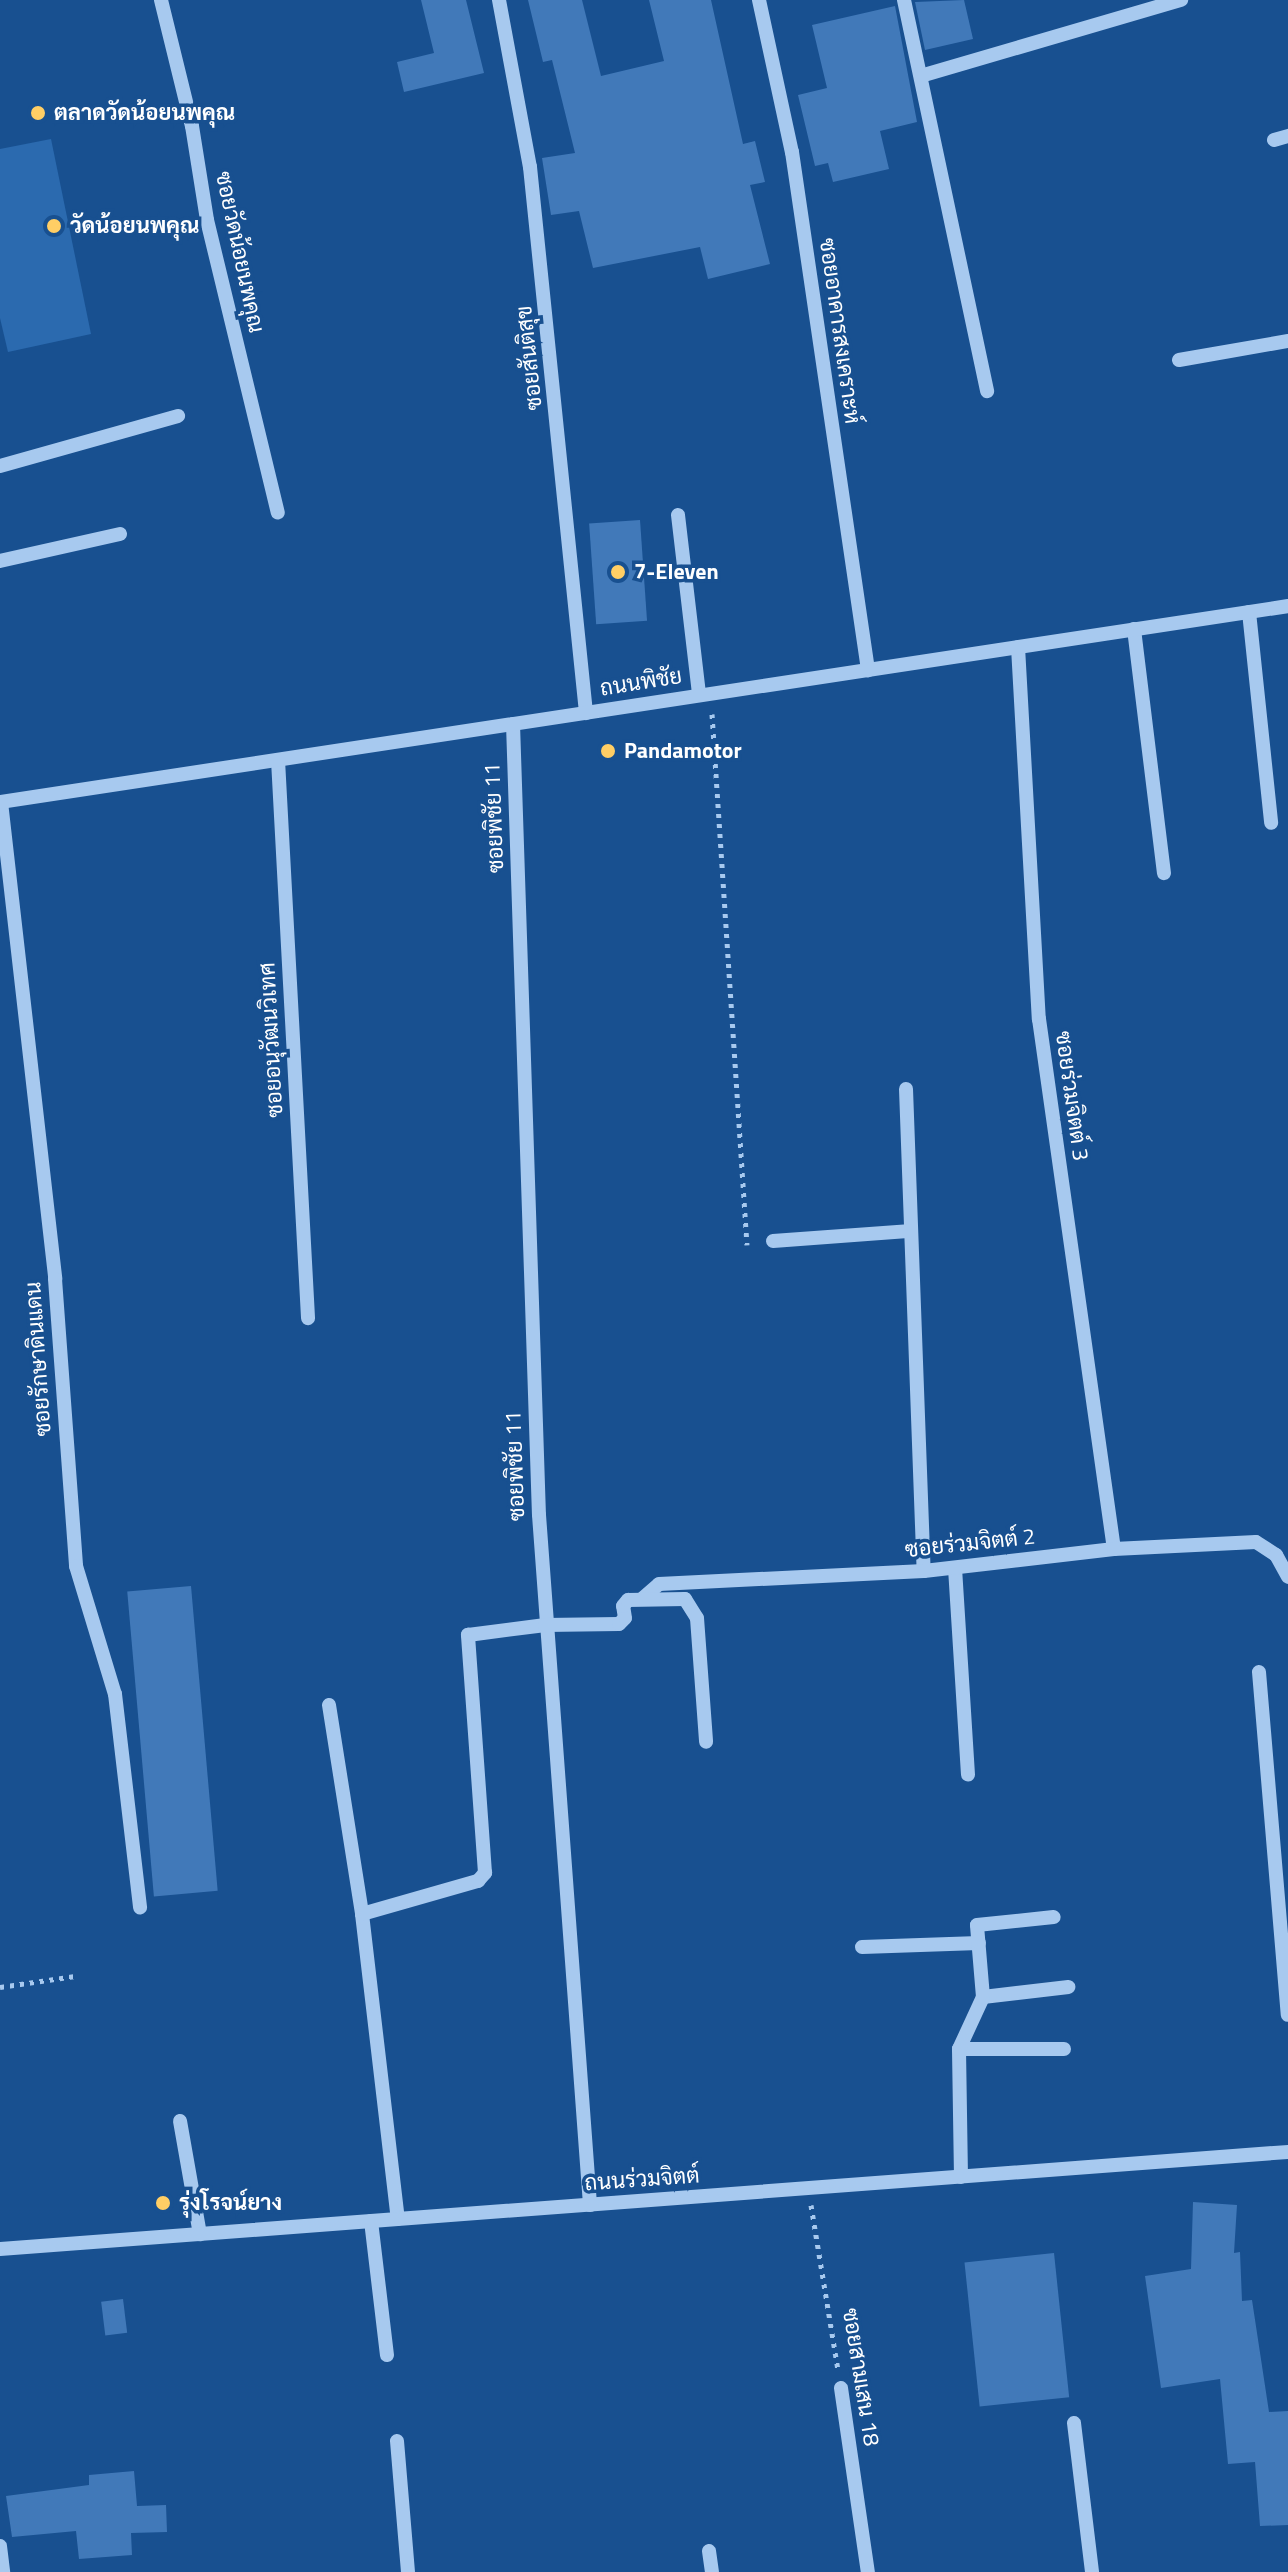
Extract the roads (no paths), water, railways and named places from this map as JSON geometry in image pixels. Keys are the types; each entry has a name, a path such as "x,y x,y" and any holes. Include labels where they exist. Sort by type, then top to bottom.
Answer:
{"street":[{"name":"ซอยวัดน้อยนพคุณ","path":"161,0 192,126 207,220 278,513"},
{"name":"ซอยสันติสุข","path":"499,0 530,167 586,713"},
{"name":"ซอยอาคารสงเคราะห์","path":"759,0 792,152 868,670"},
{"path":"904,0 924,75 987,391"},
{"path":"924,75 1181,0"},
{"path":"1179,360 1288,341"},
{"path":"0,466 178,416"},
{"path":"678,515 705,694"},
{"path":"0,561 120,534"},
{"name":"ถนนพิชัย","path":"0,802 1288,606"},
{"path":"1249,612 1271,823"},
{"path":"1134,629 1164,873"},
{"name":"ซอยร่วมจิตต์ 3","path":"1018,647 1039,1019 1114,1549"},
{"name":"ซอยพิชัย 11","path":"513,724 545,1625 590,2205"},
{"name":"ซอยอนุวัฒนวิเทศ","path":"278,760 308,1318"},
{"name":"ซอยรักษาดินแดน","path":"0,802 55,1279 76,1566 115,1694 140,1908"},
{"path":"906,1089 908,1231 920,1399 924,1571"},
{"path":"773,1241 908,1231"},
{"name":"ซอยร่วมจิตต์ 2","path":"643,1598 659,1584 924,1571 1114,1549 1256,1542 1276,1555 1288,1577"},
{"path":"955,1568 968,1775"},
{"path":"362,1914 478,1881 485,1873 468,1635 545,1625 619,1624 625,1618 626,1601 643,1598 685,1599 694,1607 706,1742"},
{"path":"1259,1672 1288,2015"},
{"path":"329,1705 362,1914 398,2219"},
{"path":"961,2177 959,2049 983,1997 977,1925 1054,1917"},
{"path":"862,1947 979,1943"},
{"path":"983,1997 1068,1987"},
{"path":"959,2049 1064,2049"},
{"path":"180,2121 200,2234"},
{"name":"ถนนร่วมจิตต์","path":"0,2249 1288,2152"},
{"path":"371,2221 387,2355"},
{"name":"ซอยสามเสน 18","path":"841,2388 868,2572"},
{"path":"1074,2423 1092,2572"},
{"path":"397,2441 408,2572"},
{"path":"0,2546 3,2572"},
{"path":"709,2551 712,2572"}],"place":[{"name":"ตลาดวัดน้อยนพคุณ","path":"38,113"},
{"name":"วัดน้อยนพคุณ","path":"54,226"},
{"name":"7-Eleven","path":"618,572"},
{"name":"Pandamotor","path":"608,751"},
{"name":"รุ่งโรจน์ยาง","path":"163,2203"}]}
